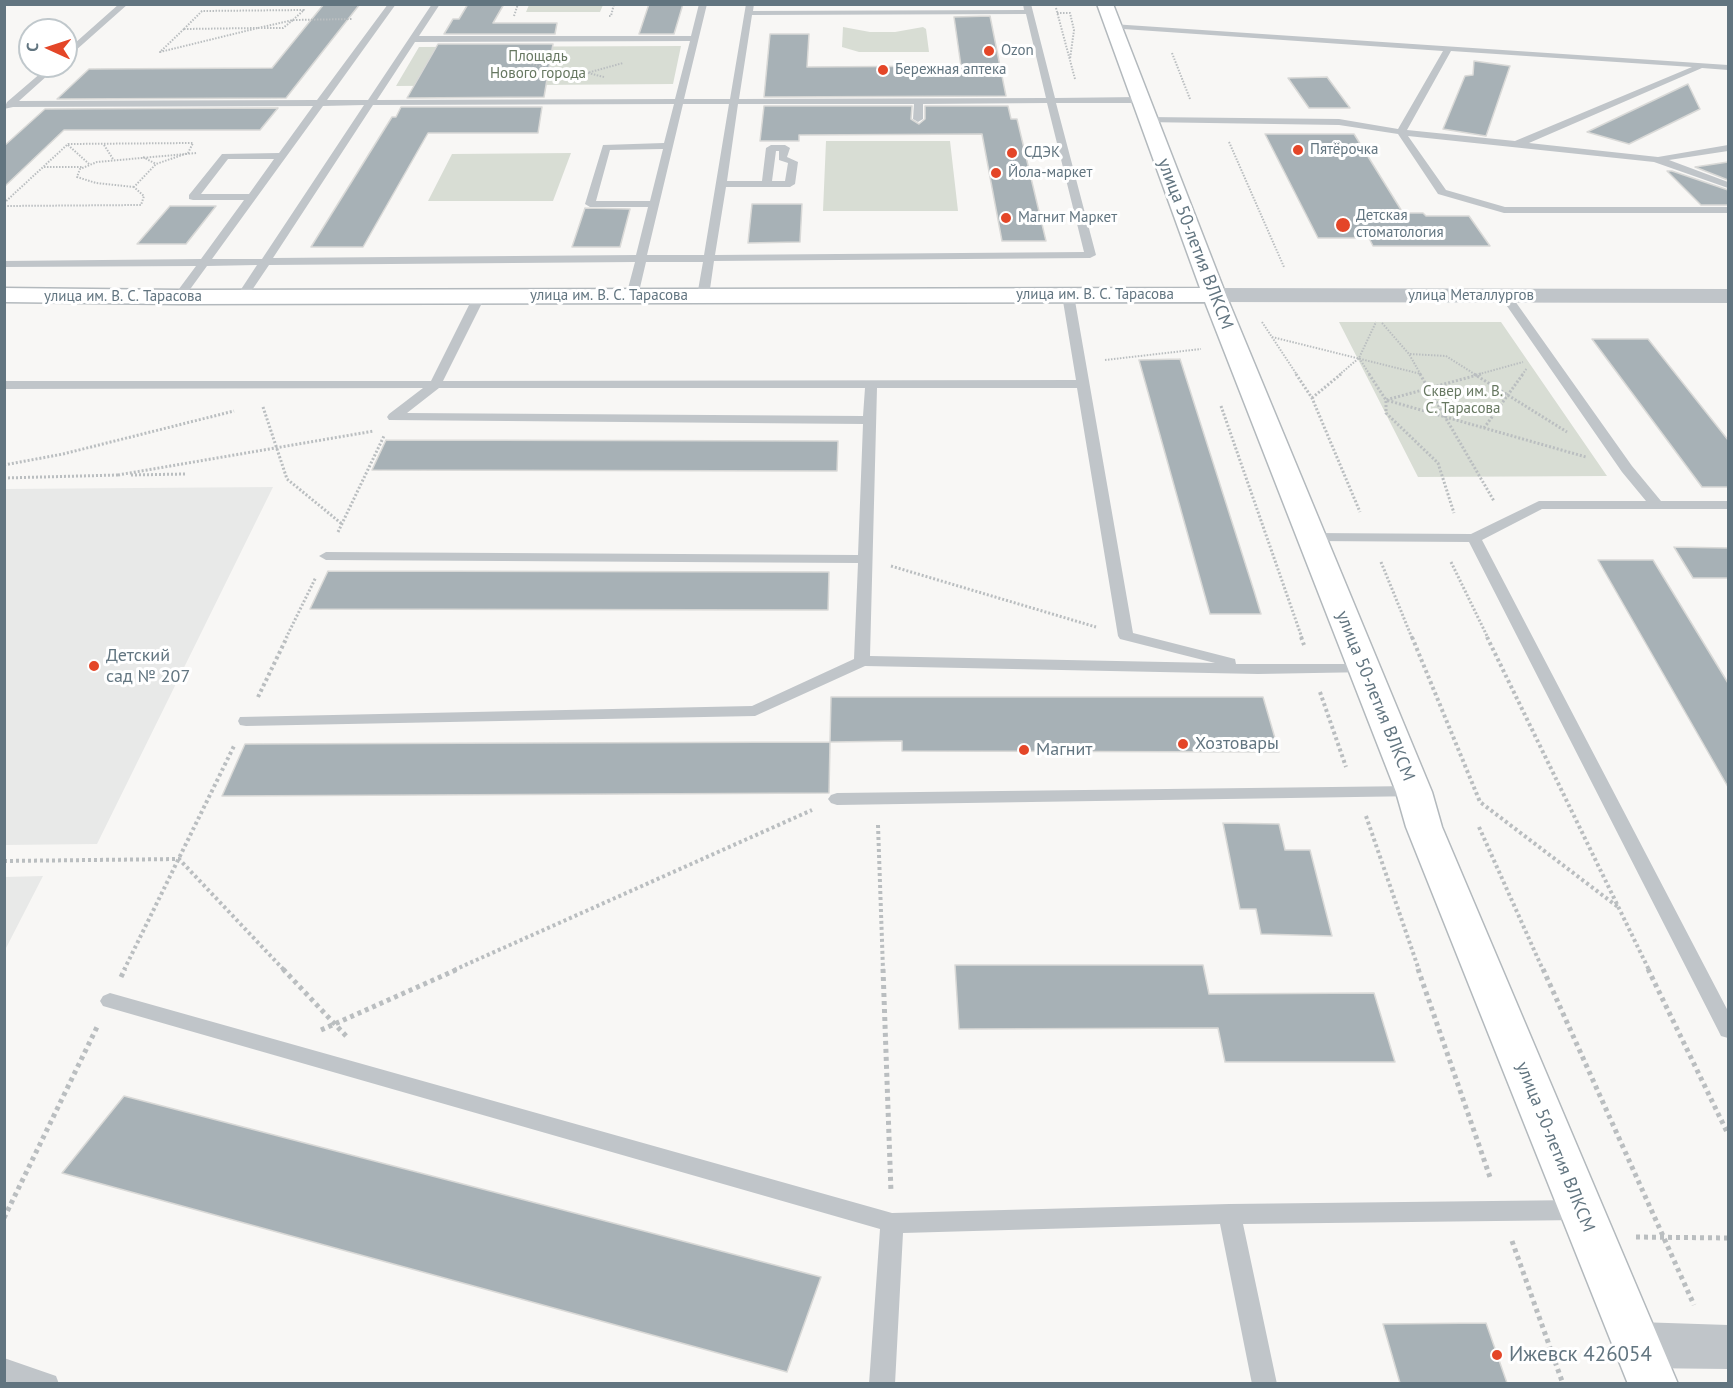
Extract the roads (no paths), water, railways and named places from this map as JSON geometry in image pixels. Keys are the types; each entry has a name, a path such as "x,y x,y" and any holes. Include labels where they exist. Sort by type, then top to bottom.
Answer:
{"main road":[{"name":"улица 50-летия ВЛКСМ","path":"1105,4 1214,295 1414,792 1424,827 1645,1364"},
{"name":"улица им. В. С. Тарасова","path":"4,295 478,297 1214,295"}],"street":[{"name":"улица Металлургов","path":"1214,295 1728,296"},
{"path":"1645,1364 1721,1346"}],"lane":[{"path":"78,45 124,4"},
{"path":"179,297 392,4"},
{"path":"242,297 436,4"},
{"path":"632,296 703,4"},
{"path":"4,264 641,258 710,258 1090,255 1028,8 750,9 710,258 703,296"},
{"path":"1112,26 1728,67"},
{"path":"413,39 694,38"},
{"path":"1401,132 1448,49"},
{"path":"1513,145 1704,66"},
{"path":"7,107 40,78"},
{"path":"7,107 320,103 1140,100"},
{"path":"918,119 919,101"},
{"path":"1147,120 1339,122 1401,132 1656,159 1728,185"},
{"path":"1401,132 1442,192 1504,210 1728,210"},
{"path":"654,204 590,204 606,147 668,146"},
{"path":"1656,159 1728,148"},
{"path":"252,197 193,196 225,156 282,156"},
{"path":"722,184 767,184"},
{"path":"1068,295 1126,636 1258,669"},
{"path":"1506,296 1627,469 1656,504"},
{"path":"478,297 435,385 391,423 870,420"},
{"path":"4,385 1084,384"},
{"path":"862,661 871,385"},
{"path":"1311,537 1468,538 1507,522 1539,505 1728,505"},
{"path":"1468,538 1728,1030"},
{"path":"326,556 867,559"},
{"path":"246,721 755,711 862,661 1364,669"},
{"path":"837,799 1414,792"},
{"path":"110,1000 892,1223 1229,1214 1581,1210"},
{"path":"1229,1214 1265,1383"},
{"path":"882,1383 892,1223"},
{"path":"4,1370 47,1383"}],"place":[{"name":"Ozon","path":"989,51"},
{"name":"Бережная аптека","path":"883,70"},
{"name":"Пятёрочка","path":"1298,150"},
{"name":"СДЭК","path":"1012,153"},
{"name":"Йола-маркет","path":"996,173"},
{"name":"Магнит Маркет","path":"1006,218"},
{"name":"Детская стоматология","path":"1343,225"},
{"name":"Детский сад № 207","path":"94,666"},
{"name":"Хозтовары","path":"1183,744"},
{"name":"Магнит","path":"1024,750"},
{"name":"Ижевск 426054","path":"1497,1355"}],"park label":[{"name":"Площадь Нового города","path":"538,66"},
{"name":"Сквер им. В. С. Тарасова","path":"1463,400"}]}
